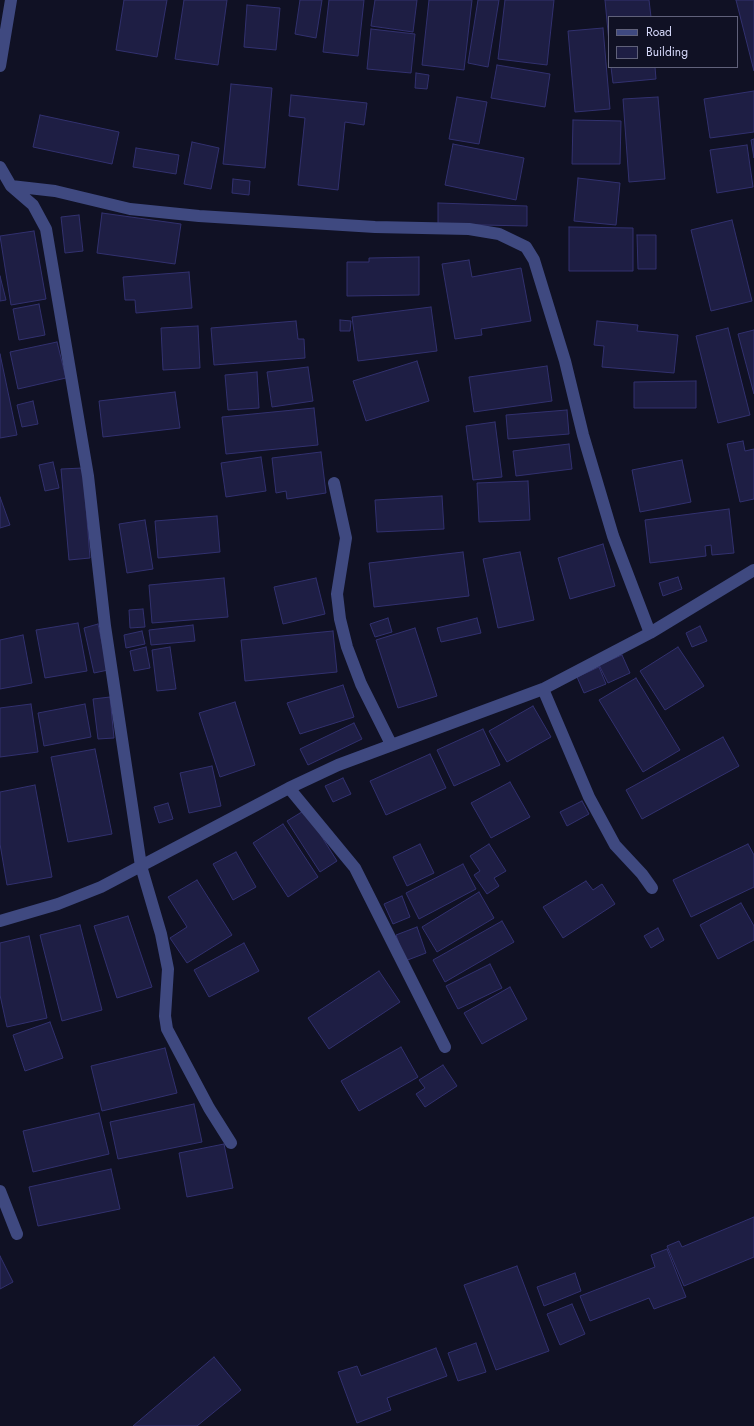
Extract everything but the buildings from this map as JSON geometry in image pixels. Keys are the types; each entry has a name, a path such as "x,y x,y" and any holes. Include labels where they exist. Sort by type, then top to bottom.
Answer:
{"street":[{"path":"0,66 11,0"},
{"path":"0,167 10,186 33,205 46,229 88,476 105,626 141,866 161,934 168,969 165,1016 167,1029 209,1108 231,1143"},
{"path":"10,186 55,191 130,209 199,216 375,227 469,229 499,234 526,247 534,260 565,361 583,435 613,536 650,632"},
{"path":"334,483 346,538 338,594 340,619 347,647 361,684 391,744"},
{"path":"0,921 58,904 101,887 289,788 338,765 391,744 543,689 650,632 754,570"},
{"path":"543,689 589,797 611,838 652,888"},
{"path":"289,788 355,868 445,1047"},
{"path":"0,1191 17,1234"}]}
